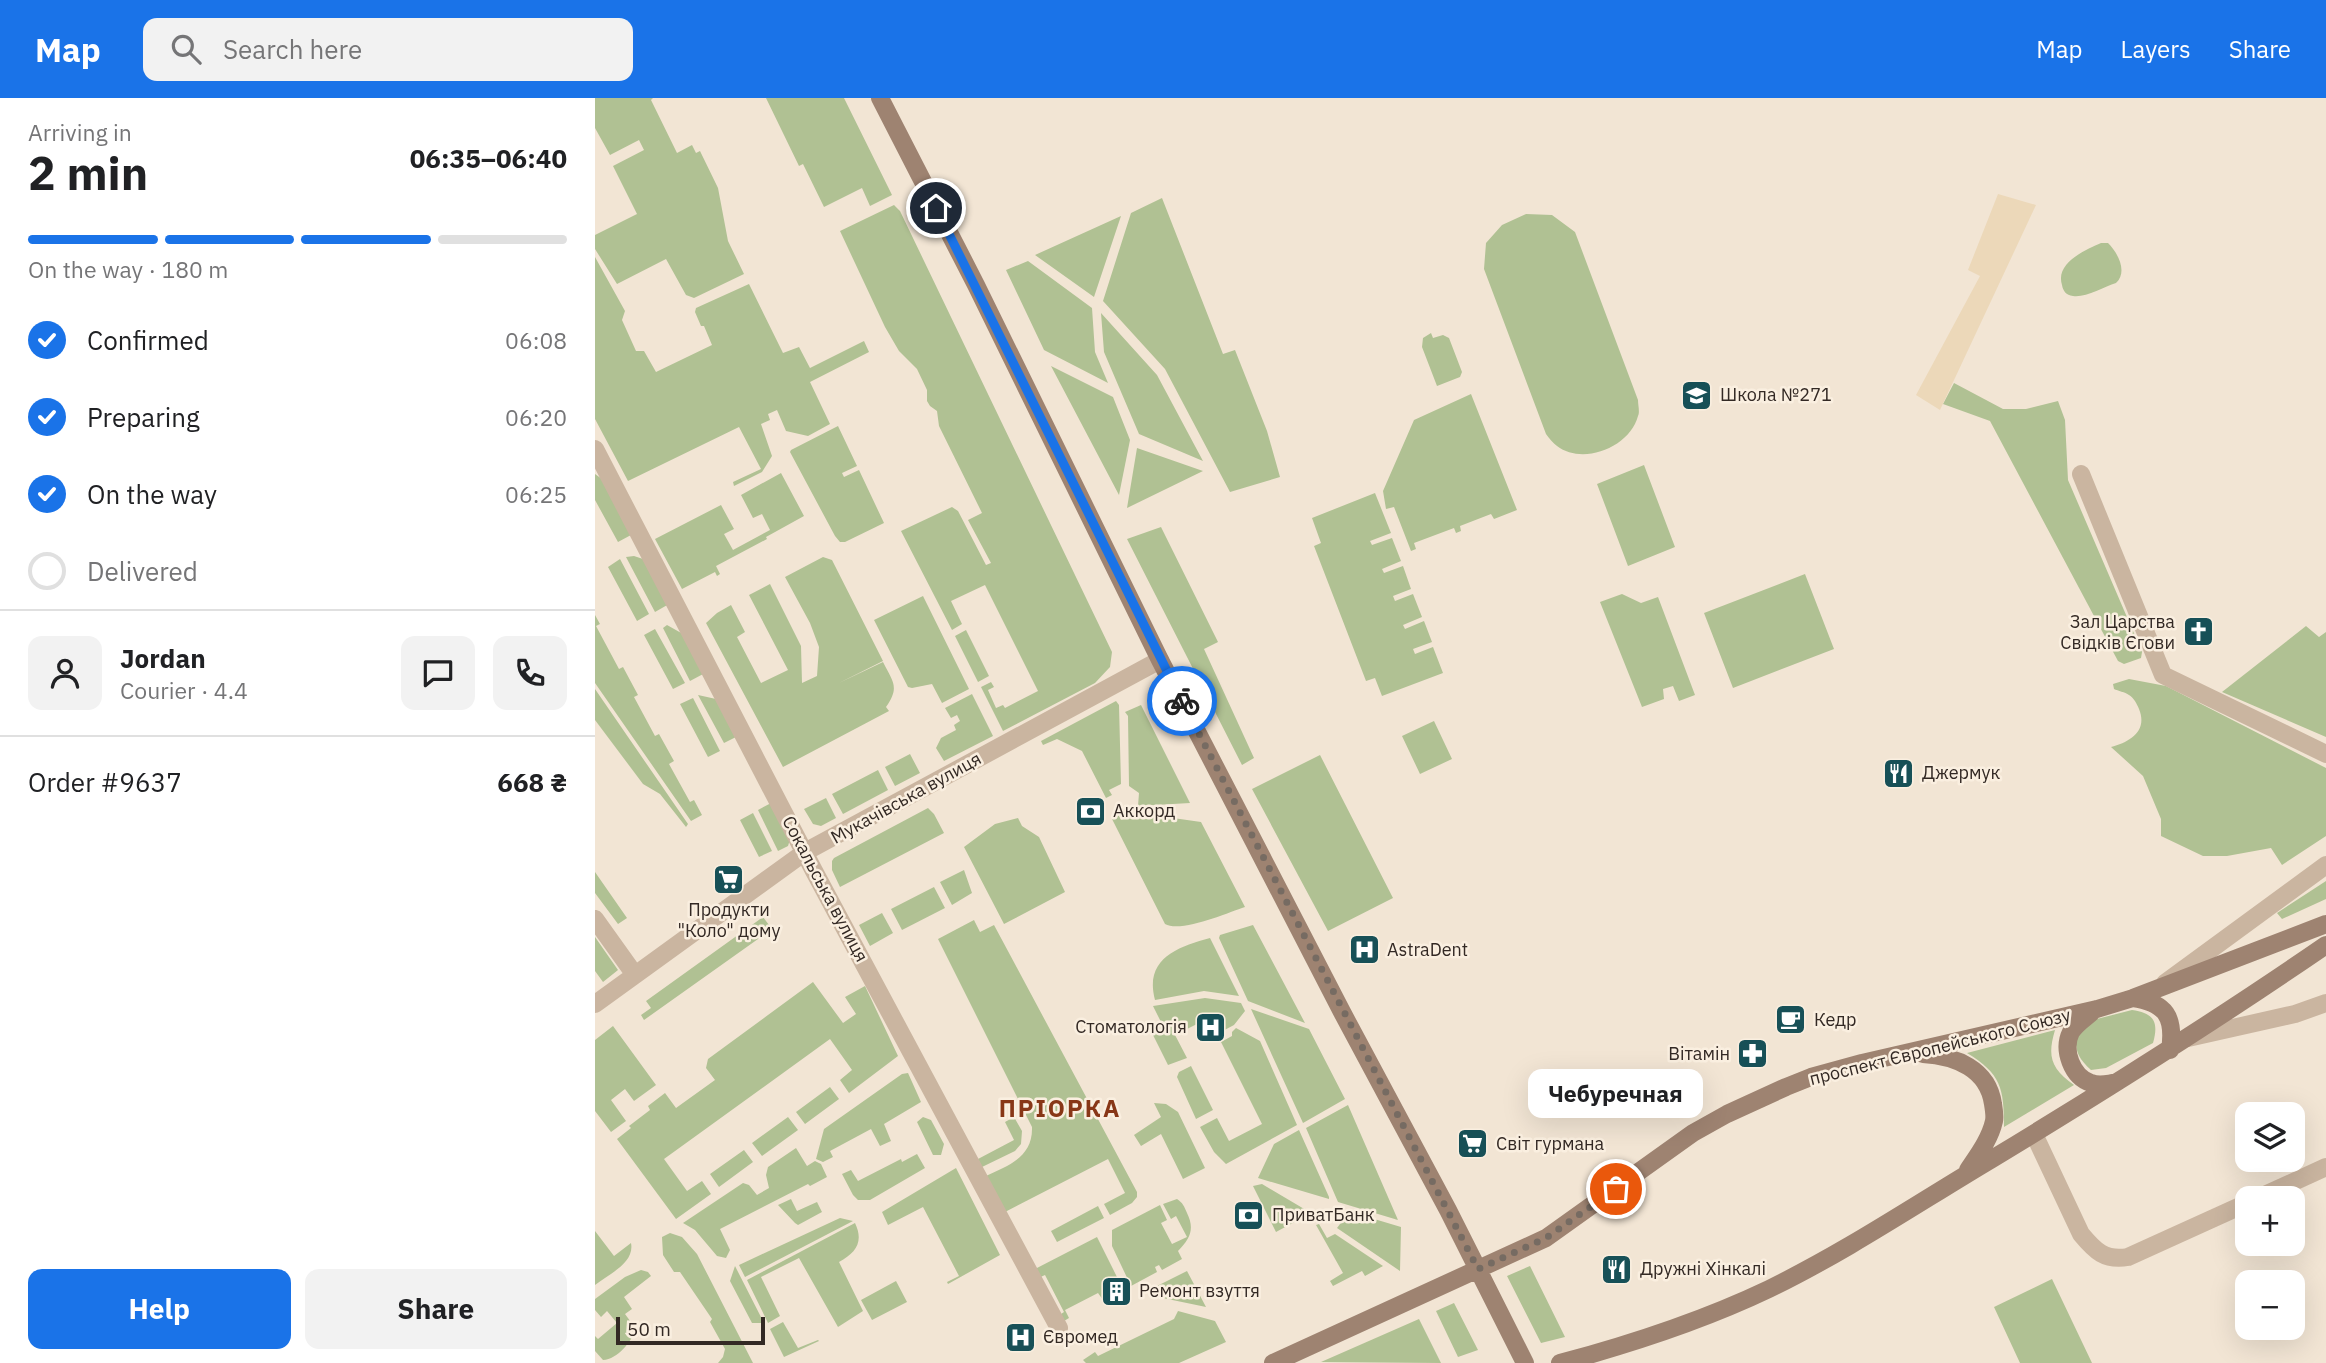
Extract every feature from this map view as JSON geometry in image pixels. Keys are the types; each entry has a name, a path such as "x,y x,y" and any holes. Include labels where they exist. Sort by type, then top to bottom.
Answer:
{"main road":[{"path":"880,98 976,285 1160,660 1525,1363"},
{"name":"проспект Європейського Союзу","path":"1279,1362 1546,1238 1693,1133 1727,1114 1811,1077 2097,1009 2133,998 2326,924"},
{"path":"1560,1363 1616,1348 1698,1320 1769,1289 1852,1245 2170,1050 2326,945"},
{"path":"2133,998 2150,1000 2166,1013 2173,1034 2170,1050"},
{"path":"2097,1009 2079,1022 2070,1033 2070,1062 2079,1076 2090,1083 2113,1083"},
{"path":"1908,1054 1958,1059 1980,1074 1991,1093 1995,1119 1986,1142 1964,1176"}],"street":[{"name":"Сокальська вулиця","path":"595,449 805,852 1059,1328"},
{"path":"2081,474 2163,676 2326,754"},
{"name":"Мукачівська вулиця","path":"595,1004 805,852 1160,660"},
{"name":"проспект Європейського Союзу","path":"2156,989 2326,865"},
{"path":"595,919 635,975"},
{"path":"2188,1038 2295,1014 2326,1003"},
{"path":"2033,1134 2081,1234 2091,1246 2114,1259 2128,1257 2235,1208"},
{"path":"2284,1186 2326,1167"}],"green space":[{"path":"595,98 653,98 651,100 677,153 692,145 696,153 700,151 718,188 728,241 744,274 694,298 686,295 666,259 617,284 595,249 595,235 637,214 613,166 644,150 639,140 610,155 595,128"},
{"path":"766,98 844,98 892,195 870,206 862,188 824,207 803,164 799,166"},
{"path":"1162,198 1223,354 1235,350 1267,431 1280,477 1230,492 1165,369 1103,301 1131,213"},
{"path":"894,205 900,211 1112,652 1110,667 1095,683 1003,731 981,687 991,682 994,687 988,690 996,708 1003,705 1005,708 1038,691 985,585 951,601 962,624 952,630 901,531 952,507 958,511 986,565 991,563 968,520 982,513 939,426 937,411 927,401 927,390 917,369 899,351 885,327 840,231"},
{"path":"1526,214 1552,215 1575,232 1638,400 1639,414 1633,427 1626,437 1604,450 1579,454 1568,452 1556,445 1546,434 1484,269 1486,243 1502,225"},
{"path":"1121,216 1094,297 1035,255"},
{"path":"2101,243 2108,243 2118,257 2120,279 2089,294 2067,294 2062,287 2061,277 2067,264"},
{"path":"595,257 625,311 622,320 636,351 644,351 656,372 712,345 704,326 701,326 696,308 749,284 783,353 799,347 810,368 864,341 869,352 810,382 830,424 808,436 786,431 777,410 768,414 770,420 761,424 772,456 762,472 734,486 733,482 761,469 739,427 628,481 595,419"},
{"path":"1028,261 1092,308 1095,352 1108,383 1044,350 1006,270"},
{"path":"1101,313 1157,375 1203,461 1139,434 1104,352"},
{"path":"1431,333 1433,338 1443,335 1449,338 1462,372 1460,377 1437,386 1422,347 1423,338"},
{"path":"1051,366 1113,397 1130,440 1119,495"},
{"path":"1954,383 2003,409 2026,409 2058,401 2065,420 2068,480 2142,652 2141,658 2124,664 2118,661 1990,421 1943,404"},
{"path":"1471,394 1517,510 1494,519 1491,514 1460,526 1461,531 1456,533 1454,528 1414,543 1416,549 1411,551 1394,507 1386,509 1383,491 1414,420"},
{"path":"838,426 857,466 842,473 844,477 859,470 884,523 845,542 840,542 835,536 790,452"},
{"path":"1137,448 1203,471 1127,508"},
{"path":"1644,465 1675,547 1628,566 1597,484"},
{"path":"781,473 804,516 716,566 720,574 717,576 715,572 682,589 655,539 721,505 734,529 724,534 733,550 770,530 762,514 753,518 741,495"},
{"path":"595,474 602,479 631,535 618,542 595,500"},
{"path":"1375,493 1391,533 1370,541 1372,545 1392,538 1401,561 1382,569 1384,573 1403,566 1411,589 1393,596 1395,601 1413,594 1422,617 1403,625 1405,629 1424,621 1432,642 1413,649 1415,654 1433,647 1443,673 1382,696 1375,678 1366,681 1314,546 1321,543 1312,518"},
{"path":"1161,527 1218,642 1204,649 1254,758 1242,765 1127,539"},
{"path":"626,557 643,559 669,604 655,612"},
{"path":"823,557 832,560 883,661 839,683 883,662 894,689 886,707 889,711 783,767 706,623 731,605 745,632 737,637 761,683 788,670 749,595 770,584 801,646 802,683 817,676 819,647 810,623 785,577"},
{"path":"620,559 649,614 637,621 608,567"},
{"path":"1805,574 1834,649 1733,688 1704,613"},
{"path":"1622,594 1641,603 1658,597 1695,695 1679,701 1673,686 1663,689 1664,699 1642,707 1600,602"},
{"path":"923,596 969,689 942,703 932,684 908,687 874,620"},
{"path":"595,615 600,624 596,626 619,669 623,667 638,695 634,697 655,736 659,734 674,761 669,764 690,802 694,800 702,815 691,821 595,683"},
{"path":"667,625 683,634 705,673 690,681 663,628"},
{"path":"2306,626 2319,637 2326,632 2326,737 2222,692"},
{"path":"655,629 685,683 673,689 644,635"},
{"path":"966,630 989,676 978,682 955,636"},
{"path":"2129,679 2166,686 2326,768 2326,836 2282,865 2271,848 2227,856 2203,856 2161,836 2161,819 2143,776 2111,747 2131,739 2141,724 2139,709 2134,699 2114,689 2113,684"},
{"path":"595,689 688,824 686,827 660,794 643,784 595,720"},
{"path":"972,694 993,736 944,761 936,748 941,738 956,730 954,725 960,721 957,715 951,718 945,708"},
{"path":"698,695 716,699 738,736 724,743"},
{"path":"693,698 720,751 708,757 680,704"},
{"path":"1116,701 1119,705 1121,784 1109,790 1112,795 1106,798 1082,751 1057,739 1043,745 1041,741"},
{"path":"1141,705 1190,803 1138,806 1139,793 1129,786 1128,716 1125,712"},
{"path":"1434,721 1452,759 1420,774 1402,736"},
{"path":"910,754 920,773 895,786 885,767"},
{"path":"1320,755 1393,898 1328,931 1252,789"},
{"path":"878,770 888,790 843,814 832,794"},
{"path":"826,798 836,818 821,826 813,824 804,809"},
{"path":"773,802 791,836 788,846 778,851 758,810"},
{"path":"928,808 944,833 840,887 832,870 834,858"},
{"path":"753,813 772,851 759,857 740,820"},
{"path":"1138,813 1201,822 1245,907 1193,924 1165,924 1111,817 1118,814 1121,820"},
{"path":"1018,818 1022,826 1039,837 1065,892 1004,924 964,847 995,824"},
{"path":"964,870 972,893 952,905 940,882"},
{"path":"595,872 627,918 618,924 595,893"},
{"path":"2326,881 2326,899 2282,919 2277,913"},
{"path":"934,887 945,908 902,930 891,909"},
{"path":"882,913 893,933 870,946 859,925"},
{"path":"763,917 772,929 644,1020 641,1015 651,1008 646,1001"},
{"path":"974,920 980,932 994,925 1137,1192 1132,1203 1110,1215 1104,1204 1125,1193 1108,1159 1005,1212 986,1176 1011,1164 1024,1153 1032,1127 938,939"},
{"path":"1253,925 1305,1023 1248,1001 1219,938 1220,935"},
{"path":"595,937 618,970 603,982 595,971"},
{"path":"1210,938 1239,996 1204,991 1155,1000 1154,974 1166,957 1186,946"},
{"path":"813,982 843,1023 856,1014 845,997 865,986 898,1056 849,1093 840,1080 852,1070 830,1039 664,1159 687,1191 702,1181 711,1194 676,1219 617,1139 650,1110 648,1106 665,1093 676,1108 715,1080 706,1068 708,1059"},
{"path":"1205,998 1241,1003 1245,1011 1234,1025 1217,1034 1209,1018 1175,1035 1187,1058 1168,1065 1153,1035 1162,1024 1153,1006"},
{"path":"1251,1009 1309,1029 1345,1099 1303,1123"},
{"path":"2132,1010 2145,1013 2153,1020 2153,1043 2106,1068 2091,1070 2078,1054 2076,1034 2089,1021"},
{"path":"613,1026 656,1085 634,1101 625,1089 611,1100 626,1121 611,1132 595,1111 595,1040"},
{"path":"1236,1028 1260,1041 1297,1125 1226,1164 1214,1152 1200,1127 1217,1118 1229,1141 1262,1124 1221,1042 1232,1036"},
{"path":"2055,1030 2051,1048 2053,1061 2060,1073 2074,1085 2004,1127 2003,1102 1994,1075 1967,1053"},
{"path":"1191,1066 1213,1110 1196,1119 1177,1077 1179,1072"},
{"path":"908,1073 921,1102 884,1124 891,1141 880,1146 871,1129 830,1151 833,1157 823,1162 816,1159 824,1129 902,1074"},
{"path":"830,1087 839,1099 805,1124 796,1112"},
{"path":"1154,1103 1166,1104 1178,1112 1205,1168 1183,1179 1161,1134 1141,1146 1134,1135 1161,1117"},
{"path":"1348,1105 1398,1220 1338,1202 1306,1128"},
{"path":"788,1117 798,1130 762,1156 752,1143"},
{"path":"923,1117 931,1120 944,1144 941,1155 933,1155 917,1122"},
{"path":"1014,1117 1022,1131 1021,1144 1015,1151 982,1167 978,1159 1014,1140 1005,1122"},
{"path":"1299,1130 1329,1199 1258,1178 1274,1144"},
{"path":"796,1148 807,1166 815,1161 821,1164 827,1177 720,1229 730,1250 726,1258 717,1256 695,1230 683,1223 743,1183 749,1185 757,1195 769,1188 766,1175 768,1167"},
{"path":"744,1150 753,1162 719,1187 710,1174"},
{"path":"917,1154 925,1168 870,1200 858,1200 842,1174 851,1170 858,1181 901,1159 902,1162"},
{"path":"956,1168 1000,1255 948,1284 947,1282 959,1276 923,1207 888,1225 882,1212"},
{"path":"1262,1184 1311,1213 1276,1232 1253,1186"},
{"path":"791,1199 797,1211 817,1202 822,1212 798,1225 778,1205"},
{"path":"1177,1199 1184,1207 1191,1224 1188,1238 1178,1251 1182,1259 1162,1270 1159,1265 1155,1267 1157,1272 1131,1286 1112,1246 1112,1230 1160,1205 1167,1220 1161,1223 1172,1244 1187,1237 1176,1216 1171,1219 1163,1204"},
{"path":"1098,1206 1104,1218 1057,1242 1051,1231"},
{"path":"1344,1210 1401,1227 1400,1271 1337,1228 1343,1220"},
{"path":"840,1218 853,1221 745,1277 739,1265"},
{"path":"855,1223 859,1236 857,1246 839,1262 863,1311 838,1327 799,1258 761,1277 780,1316 768,1323 747,1280"},
{"path":"1319,1224 1327,1238 1335,1234 1383,1266 1365,1276 1362,1271 1333,1286 1330,1281 1343,1273 1316,1225"},
{"path":"595,1231 614,1256 631,1243 631,1250 620,1267 595,1285"},
{"path":"670,1233 682,1237 697,1254 753,1363 718,1363 725,1349 710,1322 712,1319 680,1272 674,1272 663,1255 662,1237"},
{"path":"1097,1237 1120,1283 1108,1289 1112,1296 1103,1300 1098,1293 1065,1310 1069,1318 1064,1321 1052,1320 1064,1312 1045,1275 1034,1280 1035,1269"},
{"path":"735,1266 764,1323 752,1323 730,1281"},
{"path":"1530,1266 1565,1337 1541,1343 1507,1276"},
{"path":"641,1270 651,1276 624,1297 632,1309 625,1314 636,1329 623,1349 614,1357 603,1360 595,1351 595,1336 598,1339 617,1323 607,1311 601,1317 595,1310 595,1299 625,1277"},
{"path":"1187,1271 1206,1307 1158,1297 1153,1288"},
{"path":"2052,1279 2092,1363 2020,1363 1994,1307"},
{"path":"896,1281 907,1302 872,1320 861,1300"},
{"path":"1454,1303 1478,1350 1458,1357 1436,1311"},
{"path":"1178,1311 1215,1321 1226,1342 1179,1363 1086,1363 1083,1360 1095,1352 1098,1356 1174,1319"},
{"path":"1419,1319 1441,1363 1321,1362"},
{"path":"783,1322 798,1348 819,1341 784,1357 770,1329"}],"shaded area":[{"path":"1998,194 2036,205 1940,410 1916,395 1980,276 1968,270"}],"way so far":[{"path":"1182,701 1478,1269 1546,1238 1616,1189"}],"place":[{"name":"Школа №271","path":"1697,395"},
{"name":"Зал Царства Свідків Єгови","path":"2198,632"},
{"name":"Джермук","path":"1899,773"},
{"name":"Аккорд","path":"1090,811"},
{"name":"Продукти \"Коло\" дому","path":"729,880"},
{"name":"AstraDent","path":"1364,950"},
{"name":"Кедр","path":"1791,1020"},
{"name":"Стоматологія","path":"1210,1027"},
{"name":"Вітамін","path":"1753,1054"},
{"name":"Світ гурмана","path":"1473,1144"},
{"name":"Чебуречная","path":"1616,1189"},
{"name":"ПриватБанк","path":"1249,1215"},
{"name":"Дружні Хінкалі","path":"1617,1269"},
{"name":"Ремонт взуття","path":"1116,1291"},
{"name":"Євромед","path":"1020,1337"}],"district":[{"name":"ПРІОРКА","path":"1060,1109"}],"route":[{"path":"936,208 1182,701"}]}
